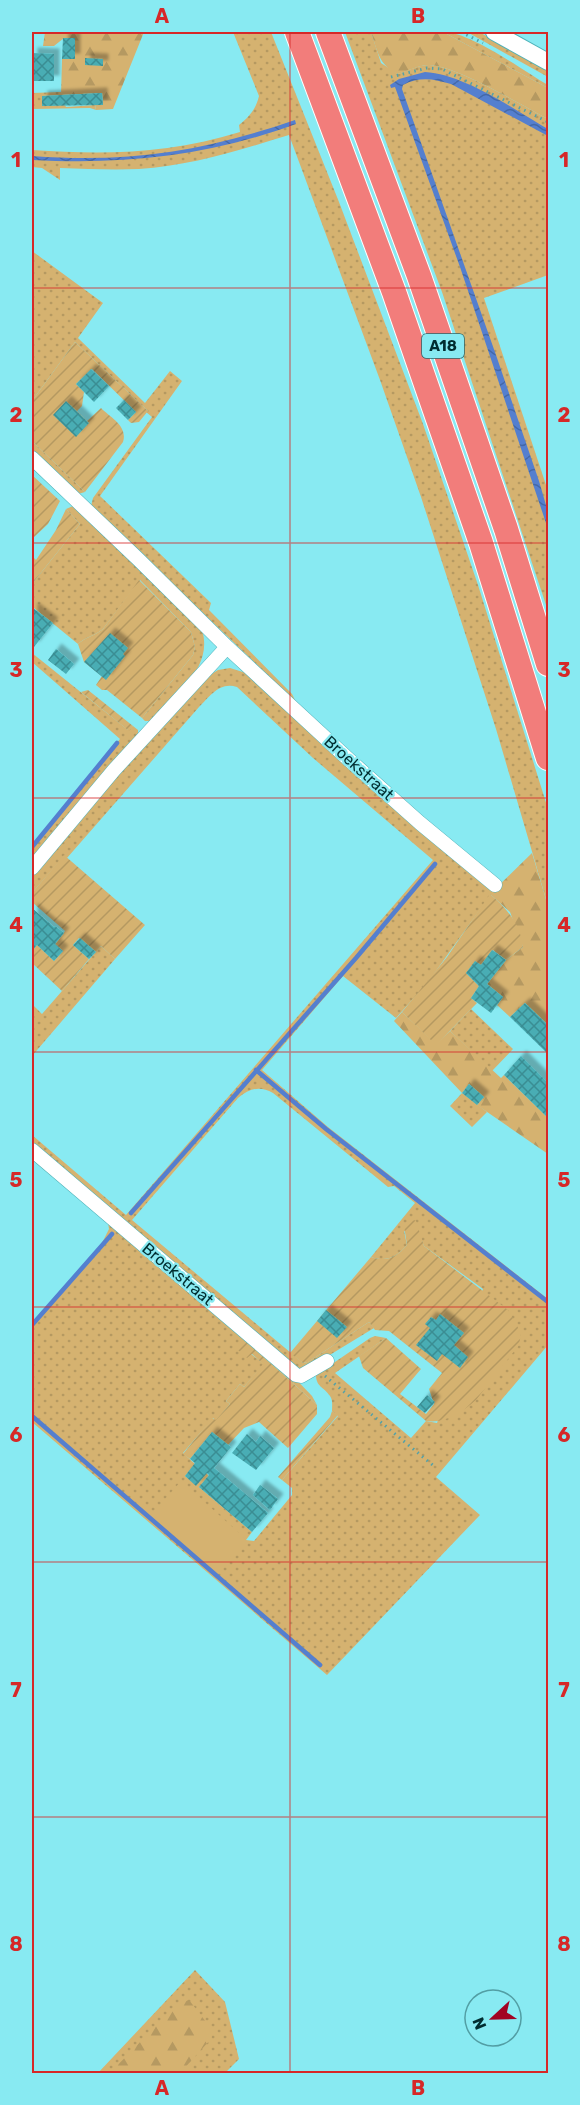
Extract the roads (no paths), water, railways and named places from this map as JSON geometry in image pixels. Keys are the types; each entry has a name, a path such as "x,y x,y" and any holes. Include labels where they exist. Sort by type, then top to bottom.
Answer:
{"highway":[{"name":"A18","path":"297,32 394,292 482,543 549,758"},
{"name":"A18","path":"328,32 423,287 506,529 549,664"}],"street":[{"path":"494,32 549,62"},
{"name":"Broekstraat","path":"32,459 227,647 362,772 495,885"},
{"path":"32,867 114,770 227,647"},
{"name":"Broekstraat","path":"32,1150 296,1375 301,1376 322,1365"}],"water":[{"path":"425,72 440,74 472,86 548,129 548,136 451,84 427,79 415,80 403,85 402,89 539,481 548,512 548,529 460,267 395,87 391,88 390,85 399,79"},
{"path":"295,120 296,124 231,144 166,156 100,161 32,160 32,156 101,158 165,153 228,140"}],"waterway":[{"path":"32,847 117,743"},
{"path":"131,1213 356,958 435,864"},
{"path":"256,1070 326,1129 548,1302"},
{"path":"32,1325 112,1234"},
{"path":"32,1416 320,1665"}]}
